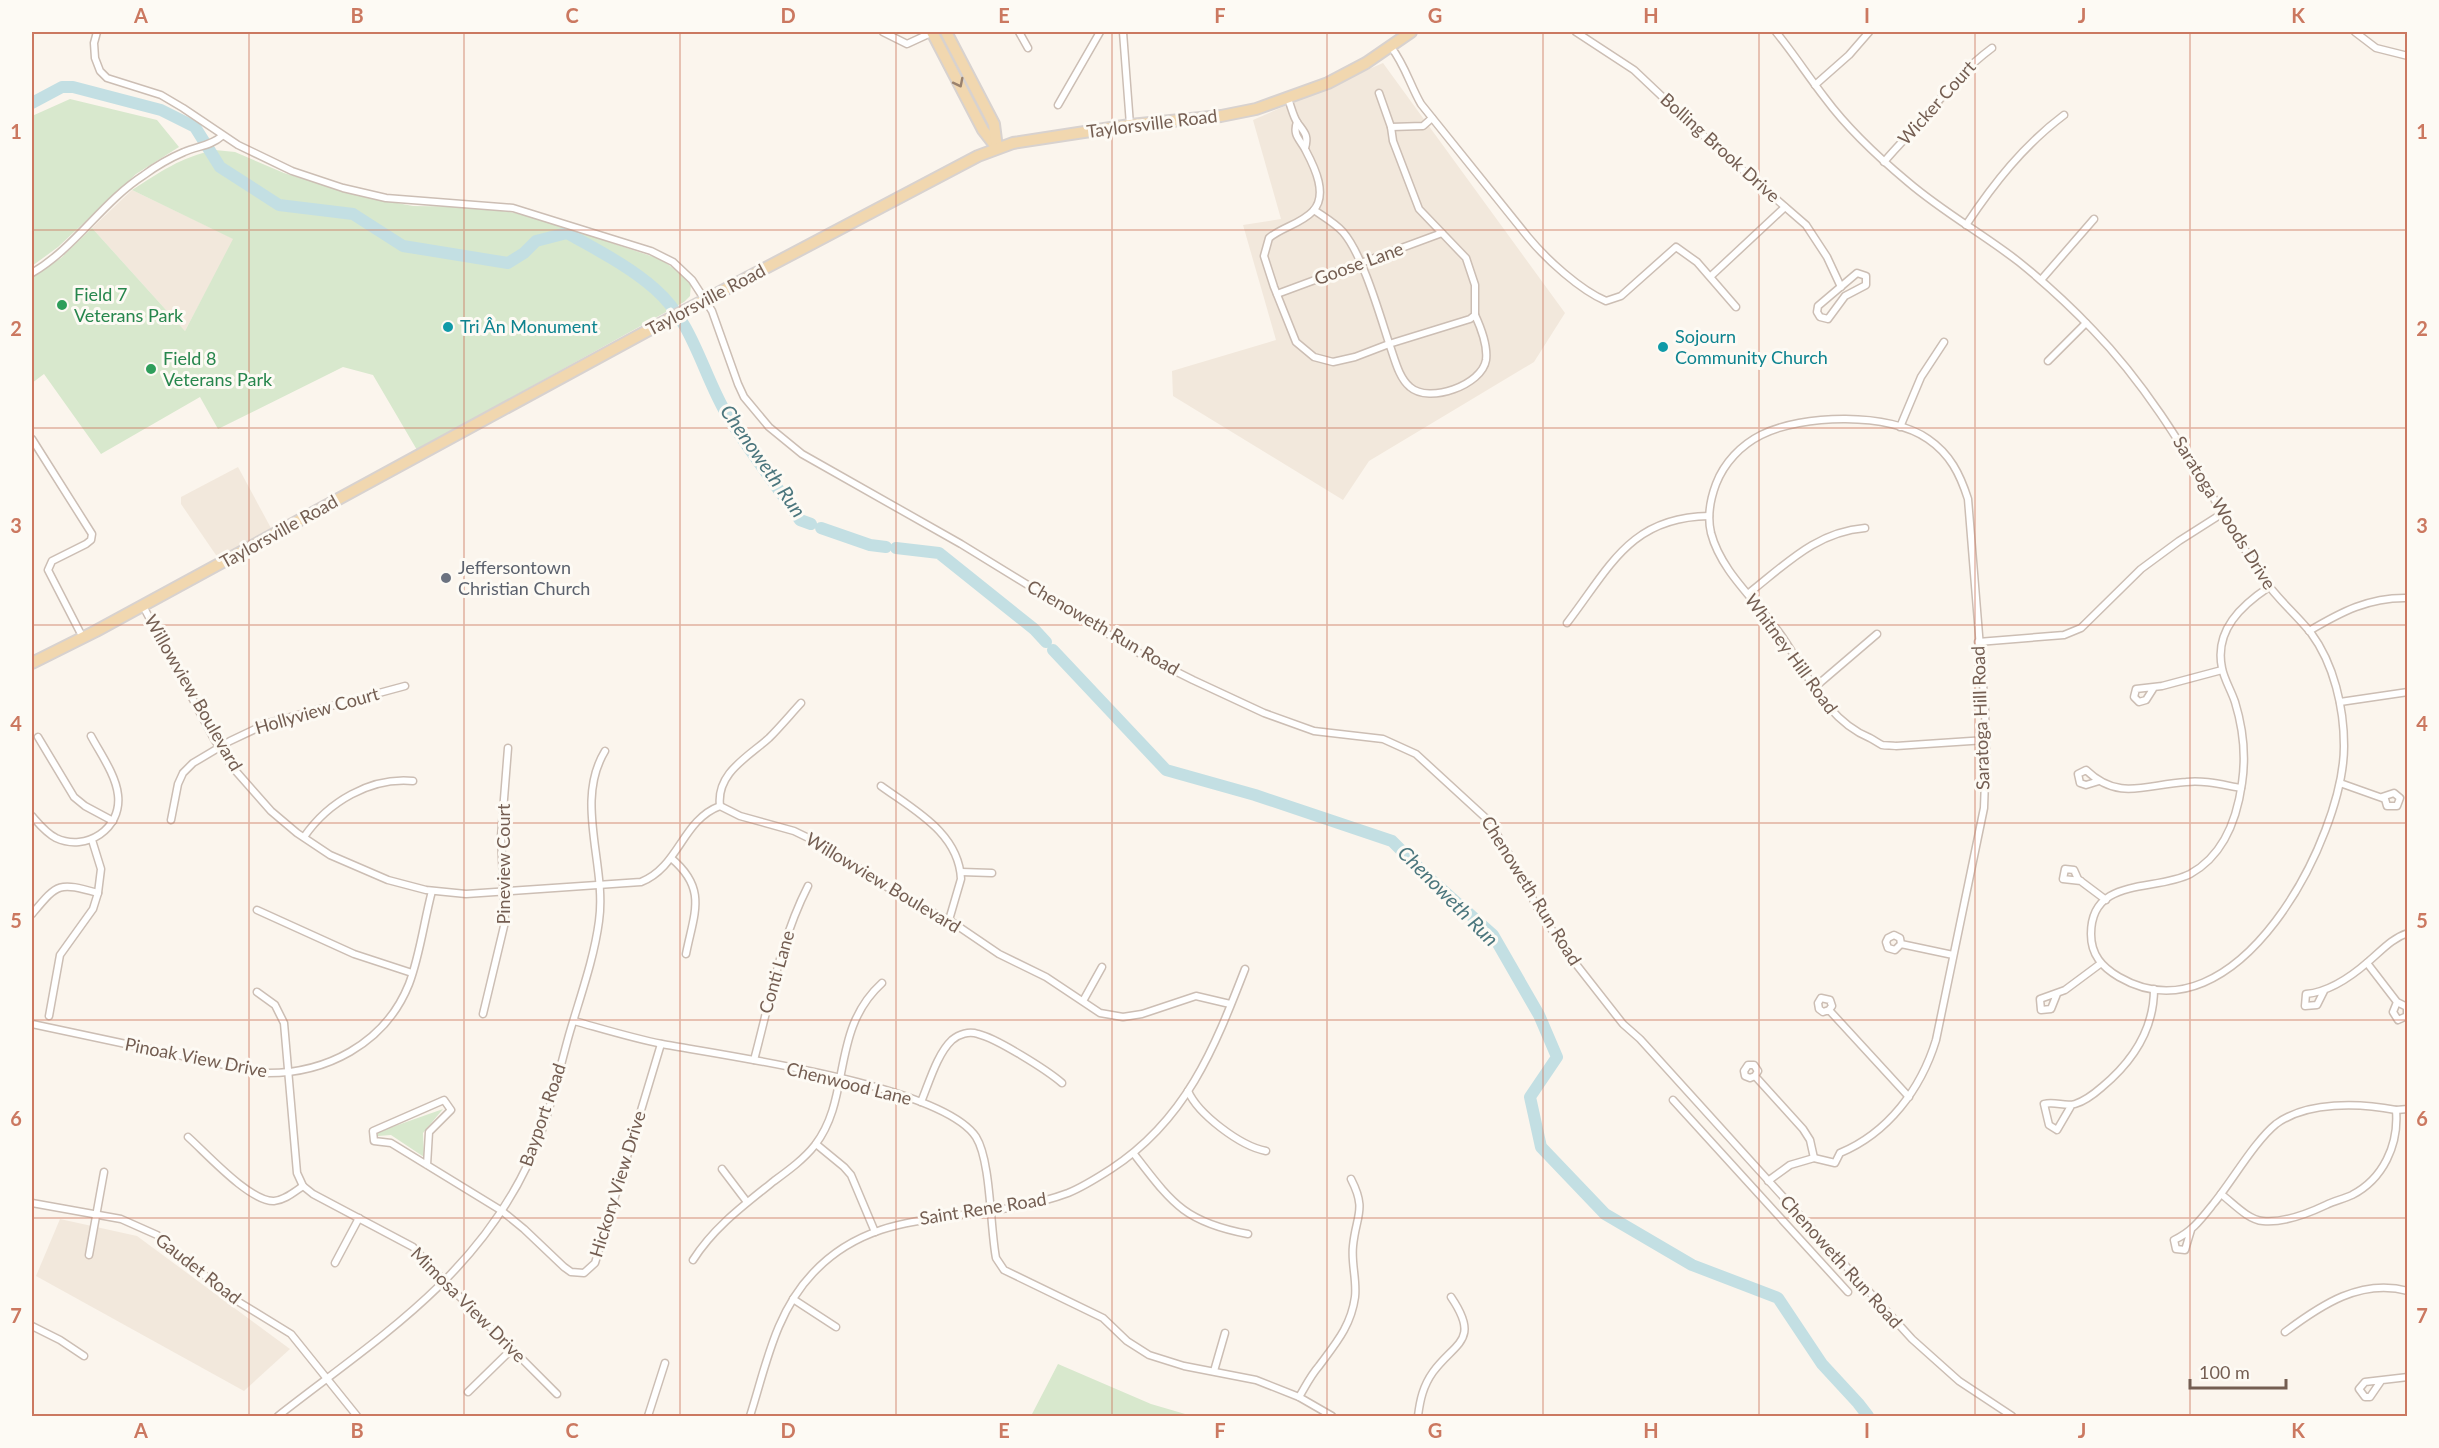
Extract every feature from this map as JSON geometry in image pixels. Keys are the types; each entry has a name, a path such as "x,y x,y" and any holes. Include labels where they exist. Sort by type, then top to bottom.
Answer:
{"main road":[{"path":"933,32 984,130 997,148"},
{"path":"946,32 994,124 997,148"},
{"name":"Taylorsville Road","path":"32,663 143,606 686,310 997,148 1013,143 1130,124 1221,116 1288,99 1338,78 1391,47 1411,32"}],"street":[{"name":"Chenoweth Run Road","path":"97,32 94,52 97,66 103,75 117,82 161,95 222,136 280,166 343,188 403,200 513,208 651,251 681,267 706,300 744,397 770,427 802,454 961,544 1090,624 1159,663 1281,719 1322,733 1372,738 1394,742 1408,748 1428,763 1490,821 1551,930 1623,1024 1640,1039 1922,1349 1959,1381 2012,1416"},
{"path":"883,32 907,44 933,32"},
{"path":"1019,32 1028,48"},
{"path":"1058,105 1100,32"},
{"path":"1123,32 1130,124"},
{"name":"Bolling Brook Drive","path":"1576,32 1634,70 1707,139 1806,225 1827,257 1841,287"},
{"name":"Saratoga Woods Drive","path":"1776,32 1815,85 1850,127 1884,162 1921,194 2041,280 2119,358 2153,402 2269,587 2309,631 2328,665 2340,702 2344,741 2340,783 2331,818 2310,866 2293,896 2266,932 2233,965 2211,980 2187,987 2154,989 2126,981 2100,964"},
{"path":"1815,85 1849,55 1869,32"},
{"path":"2355,32 2361,39 2376,48 2408,56"},
{"path":"1391,47 1407,71 1412,89 1421,104 1539,250 1594,296 1606,301 1621,296 1676,248 1689,255 1711,276 1736,307"},
{"name":"Wicker Court","path":"1884,162 1928,113 1948,86 1992,48"},
{"path":"1314,210 1338,227 1356,252 1389,344 1404,380 1410,387 1418,392 1432,395 1477,378 1486,359 1483,333 1475,315 1475,285 1466,258 1419,209 1393,141 1391,127 1379,93"},
{"path":"1288,99 1297,122 1295,130 1299,142 1305,148 1321,189 1320,200 1314,210 1303,220 1275,233 1266,244 1265,261 1296,342 1314,357 1333,362 1355,357 1475,315"},
{"path":"1966,225 1990,189 2018,156 2064,115"},
{"path":"1391,127 1423,126 1432,118"},
{"path":"32,273 52,258 114,199 142,176 192,148 209,144 222,136"},
{"path":"1711,276 1785,207"},
{"path":"2041,280 2094,219"},
{"name":"Goose Lane","path":"1277,294 1442,233"},
{"path":"1857,273 1862,273 1868,278 1866,285 1845,297 1828,318 1820,317 1817,312 1818,306 1841,287 1857,273"},
{"path":"2048,361 2086,323"},
{"path":"1900,427 1921,377 1944,342"},
{"name":"Saratoga Hill Road","path":"1709,516 1713,492 1724,468 1740,449 1760,435 1783,427 1831,421 1889,423 1916,432 1948,457 1962,479 1968,498 1986,740 1984,808 1931,1055 1909,1097 1896,1114 1856,1147 1840,1153 1835,1163 1814,1158 1790,1165 1768,1181"},
{"path":"32,439 92,534 91,540 52,561 48,566 49,573 83,638"},
{"path":"1978,642 2064,635 2081,628 2141,569 2223,513"},
{"path":"1567,622 1624,550 1642,533 1675,518 1709,516"},
{"name":"Whitney Hill Road","path":"1709,516 1711,532 1720,556 1734,577 1775,626 1828,708 1844,724 1882,744 1896,746 1986,740"},
{"path":"1749,593 1820,539 1843,530 1865,528"},
{"path":"2057,994 2051,1009 2042,1010 2040,999 2065,990 2100,964 2093,950 2091,933 2094,918 2106,900 2122,889 2173,881 2186,876 2206,863 2228,833 2241,788 2244,762 2242,732 2234,699 2222,670 2222,645 2228,626 2247,602 2269,587"},
{"path":"2309,631 2355,605 2382,598 2408,598"},
{"name":"Willowview Boulevard","path":"143,606 220,747 251,791 271,811 304,837 330,855 366,872 432,891 466,894 632,883 648,879 656,874 671,858 692,825 706,813 720,806 740,816 794,831 827,847 905,899 949,920 999,954 1046,977 1100,1013 1123,1017 1153,1012 1178,1000 1196,996 1230,1004"},
{"path":"1815,687 1877,634"},
{"path":"2153,689 2146,700 2139,702 2134,697 2136,689 2162,686 2222,670"},
{"name":"Hollyview Court","path":"171,820 178,784 183,773 193,763 246,732 268,723 405,686"},
{"path":"2340,702 2408,692"},
{"path":"720,806 723,786 731,769 770,737 801,703"},
{"path":"32,816 54,837 73,843 92,840 101,834 112,821 117,811 118,793 111,774 91,736"},
{"path":"38,737 74,797 86,807 112,821"},
{"name":"Pineview Court","path":"483,1014 503,937 505,893 501,837 508,748"},
{"name":"Bayport Road","path":"278,1416 414,1311 445,1282 472,1253 502,1211 528,1164 542,1132 574,1021 600,918 592,792 596,771 605,751"},
{"path":"2098,781 2086,785 2080,783 2078,774 2086,770 2108,787 2121,789 2145,789 2203,781 2241,788"},
{"path":"304,837 321,815 342,799 394,780 413,781"},
{"path":"2340,783 2385,799 2387,806 2397,806 2400,798 2394,793 2382,797"},
{"path":"880,786 937,827 949,842 961,872 959,891 949,920"},
{"path":"49,1016 60,955 93,909 98,893 101,869 92,840"},
{"path":"671,858 689,875 695,892 686,954"},
{"path":"2081,881 2063,879 2065,869 2074,870 2078,879 2106,900"},
{"path":"961,872 992,873"},
{"path":"32,914 51,891 59,887 72,886 98,893"},
{"name":"Conti Lane","path":"754,1060 766,1006 789,930 808,886"},
{"name":"Pinoak View Drive","path":"32,1024 262,1073 289,1073 331,1062 345,1056 371,1037 400,1002 412,973 432,891"},
{"path":"257,910 354,954 412,973"},
{"path":"2324,991 2317,1005 2305,1006 2306,994 2317,993 2331,987 2367,963 2400,935 2408,933"},
{"path":"1901,944 1953,955"},
{"path":"2367,963 2397,1002 2393,1012 2398,1020 2407,1016 2407,1007 2397,1002"},
{"path":"1083,1001 1102,967"},
{"name":"Saint Rene Road","path":"750,1416 775,1334 793,1299 824,1261 855,1240 904,1222 1027,1205 1070,1193 1134,1154 1168,1120 1188,1091 1217,1038 1245,969"},
{"path":"693,1260 717,1227 795,1165 816,1144 829,1116 851,1027 866,999 882,983"},
{"path":"2072,1106 2058,1130 2049,1125 2044,1104 2053,1102 2071,1106 2080,1103 2119,1073 2129,1062 2148,1023 2154,989"},
{"path":"188,1137 246,1188 263,1199 283,1199 303,1186 297,1173 283,1017 275,1005 257,992"},
{"path":"1829,1010 1909,1097"},
{"name":"Chenwood Lane","path":"574,1021 661,1044 754,1060 890,1090 956,1119 975,1136 984,1163 996,1258 1004,1270 1103,1318 1127,1341 1149,1355 1184,1366 1257,1380 1299,1397 1332,1416"},
{"path":"921,1102 946,1047 958,1036 970,1033 984,1036 1050,1072 1062,1083"},
{"name":"Hickory View Drive","path":"427,1165 429,1132 451,1110 444,1100 373,1131 374,1142 391,1143 502,1211 564,1267 581,1274 595,1263 661,1044"},
{"path":"1755,1076 1803,1129 1810,1140 1814,1158"},
{"path":"1188,1091 1193,1103 1228,1132 1266,1151"},
{"path":"1673,1100 1848,1292"},
{"path":"2191,1230 2185,1250 2176,1249 2174,1240 2184,1236 2196,1224 2275,1125 2313,1108 2334,1106 2396,1110 2408,1108"},
{"path":"2221,1194 2244,1213 2262,1221 2283,1220 2301,1215 2352,1195 2369,1183 2386,1162 2394,1137 2396,1110"},
{"path":"816,1144 851,1175 875,1232"},
{"path":"1134,1154 1168,1197 1186,1213 1216,1227 1248,1234"},
{"path":"722,1169 747,1202"},
{"path":"89,1255 104,1172"},
{"path":"1299,1397 1342,1336 1352,1311 1355,1292 1352,1249 1361,1211 1352,1179"},
{"name":"Mimosa View Drive","path":"303,1186 313,1194 413,1247 557,1394"},
{"name":"Gaudet Road","path":"32,1203 129,1221 157,1235 229,1296 291,1334 357,1416"},
{"path":"334,1263 359,1218"},
{"path":"1806,1246 1817,1236"},
{"path":"2285,1332 2318,1309 2347,1294 2375,1287 2395,1287 2408,1291"},
{"path":"1418,1416 1420,1399 1427,1380 1456,1350 1463,1336 1462,1315 1451,1298"},
{"path":"793,1299 836,1327"},
{"path":"32,1326 60,1340 84,1356"},
{"path":"1214,1371 1225,1333"},
{"path":"468,1392 512,1349"},
{"path":"648,1416 665,1363"},
{"path":"2380,1381 2408,1377"}],"shaded area":[{"path":"1383,63 1565,313 1534,362 1369,461 1343,500 1173,396 1172,371 1276,340 1243,225 1281,219 1253,120"},
{"path":"132,190 234,239 185,331 92,228"},
{"path":"238,467 272,530 218,558 181,504 181,497"},
{"path":"60,1219 137,1236 290,1349 244,1391 36,1276"}],"green space":[{"path":"70,99 157,120 179,147 136,174 58,247 32,266 32,116"},
{"path":"215,150 235,152 284,173 355,195 413,206 479,207 545,221 660,259 682,274 691,284 690,296 684,302 417,450 373,375 343,367 218,429 200,397 101,454 44,374 32,383 32,277 61,258 92,228 185,331 233,239 132,190 181,161"},
{"path":"443,1109 423,1133 424,1157 391,1135 378,1136 378,1132"},
{"path":"1058,1364 1151,1404 1192,1416 1031,1416"}],"waterway":[{"name":"Chenoweth Run","path":"32,103 62,87 73,87 161,110 195,127 220,167 279,205 353,214 403,246 508,263 524,253 536,241 567,233 634,273 668,302 688,333 718,399 735,428 800,520 811,524"},
{"name":"Chenoweth Run","path":"821,528 870,545 886,547"},
{"name":"Chenoweth Run","path":"896,548 939,553 1034,629 1046,642"},
{"name":"Chenoweth Run","path":"1053,650 1166,770 1255,795 1392,841 1429,878 1493,935 1539,1015 1557,1057 1530,1097 1541,1147 1605,1214 1692,1265 1778,1298 1822,1364 1868,1416"}],"place":[{"name":"Field 7 Veterans Park","path":"62,305"},
{"name":"Tri Ân Monument","path":"448,327"},
{"name":"Sojourn Community Church","path":"1663,347"},
{"name":"Field 8 Veterans Park","path":"151,369"},
{"name":"Jeffersontown Christian Church","path":"446,578"}]}
